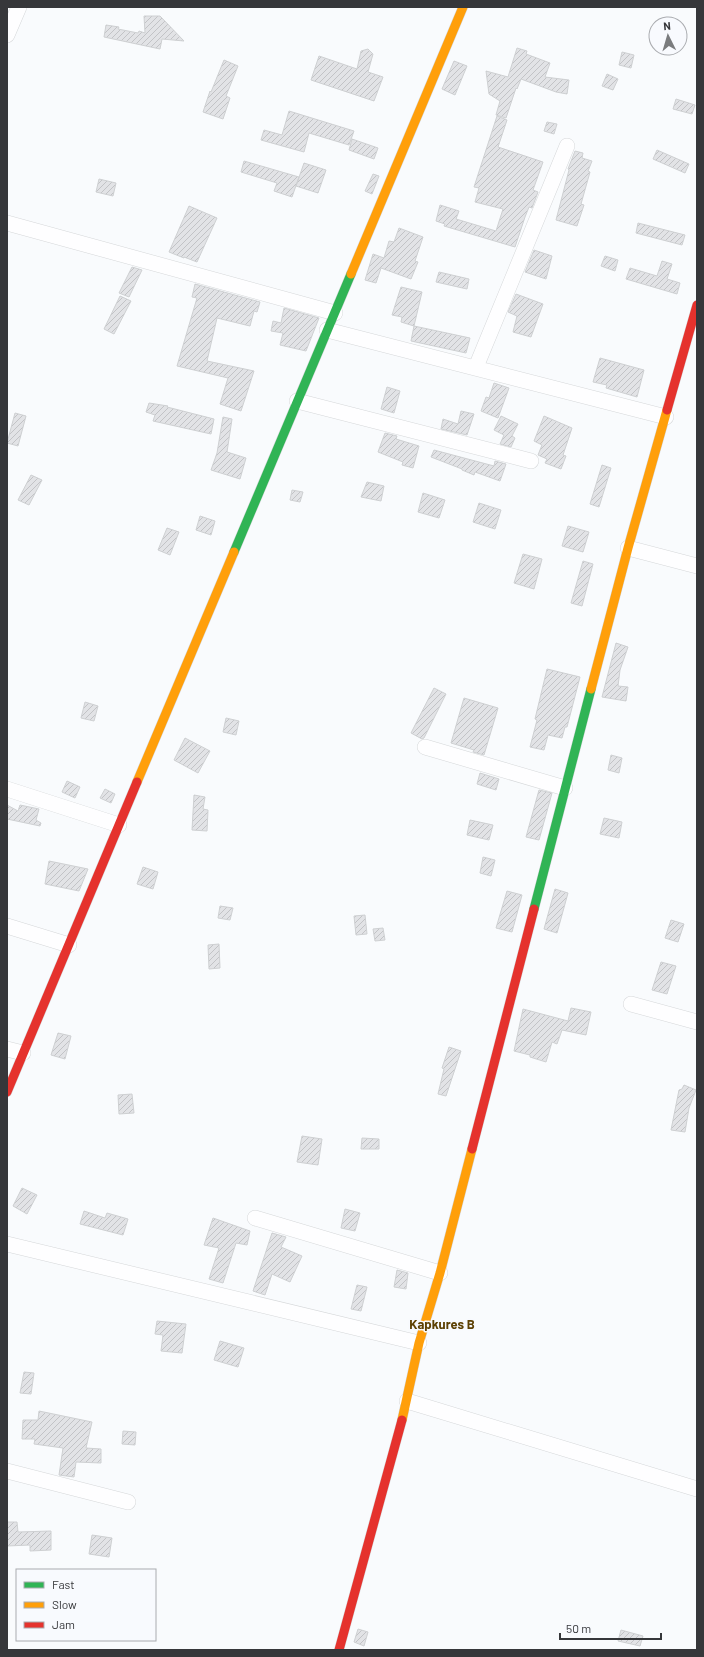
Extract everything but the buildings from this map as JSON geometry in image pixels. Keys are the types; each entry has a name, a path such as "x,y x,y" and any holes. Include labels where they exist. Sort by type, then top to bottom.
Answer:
{"street":[{"path":"7,35 19,7"},
{"path":"7,1092 463,7"},
{"path":"476,367 567,146"},
{"path":"7,223 335,313"},
{"path":"339,1650 407,1401 419,1343 440,1274 628,548 657,445 694,327 697,305"},
{"path":"327,330 476,367 666,417"},
{"path":"297,401 531,461"},
{"path":"628,548 697,566"},
{"path":"424,747 565,788"},
{"path":"7,789 119,825"},
{"path":"7,926 70,945"},
{"path":"631,1004 697,1022"},
{"path":"7,1049 23,1053"},
{"path":"255,1218 440,1274"},
{"path":"7,1244 419,1343"},
{"path":"407,1401 697,1489"},
{"path":"7,1471 128,1502"}],"traffic: fast":[{"path":"234,552 351,274"},
{"path":"534,909 591,689"}],"traffic: slow":[{"path":"351,274 463,7"},
{"path":"591,689 628,548 667,410"},
{"path":"137,782 234,552"},
{"path":"402,1420 419,1343 440,1273 472,1149"}],"traffic: jam":[{"path":"667,410 697,305"},
{"path":"7,1092 137,782"},
{"path":"472,1149 534,909"},
{"path":"339,1650 402,1420"}],"district":[{"name":"Kapkures B","path":"442,1324"}]}
